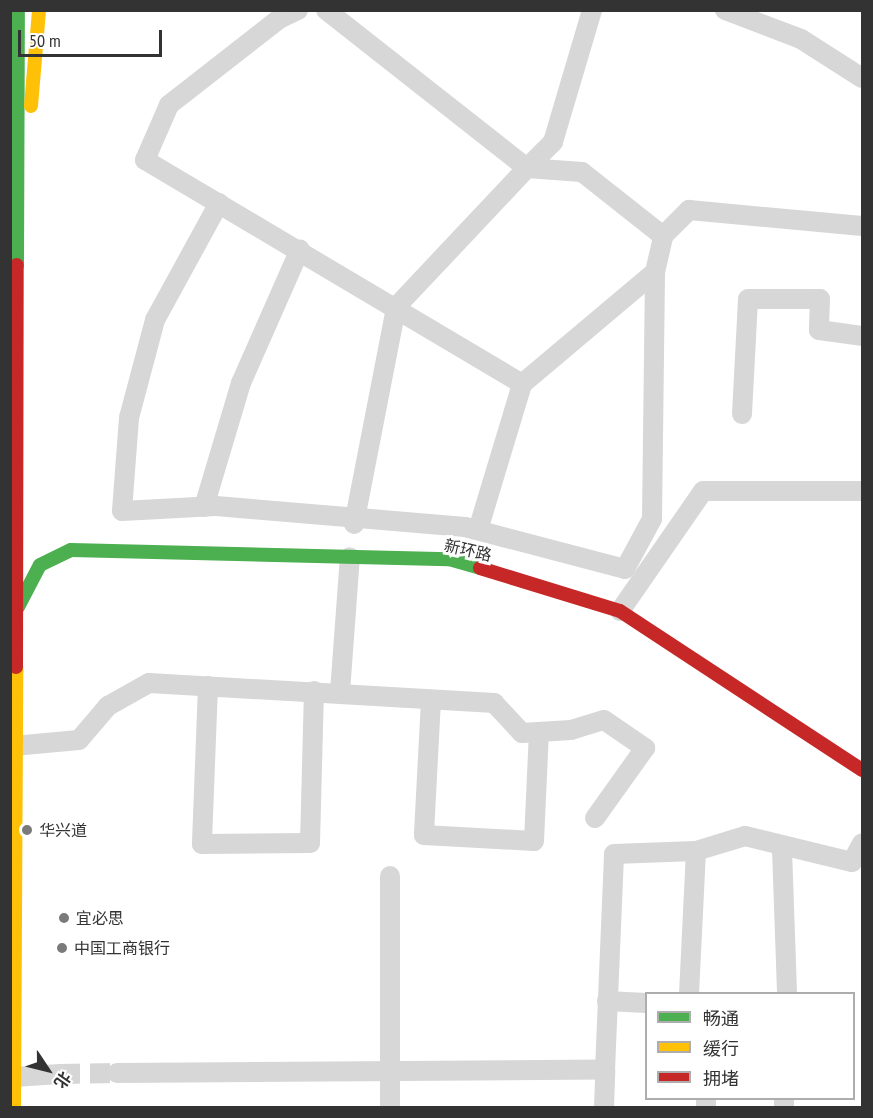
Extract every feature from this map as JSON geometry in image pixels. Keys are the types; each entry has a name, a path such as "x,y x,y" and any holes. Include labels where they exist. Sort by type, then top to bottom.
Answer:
{"main road":[{"path":"14,1107 13,613 18,10"},
{"path":"15,217 29,134 39,10"},
{"name":"新环路","path":"13,613 40,565 64,551 449,559 620,611 862,770"}],"street":[{"path":"298,10 279,19 169,105 145,160 300,249 522,384"},
{"path":"326,10 527,168 582,172 663,236"},
{"path":"355,521 396,307 553,142 592,10"},
{"path":"726,11 801,39 862,78"},
{"path":"219,203 155,320 129,418 122,511 204,507 478,530 625,569 652,519 656,272 663,236 689,210 862,226"},
{"path":"204,507 241,383 300,249"},
{"path":"478,530 522,384 656,272"},
{"path":"742,414 748,299 820,299 819,330 862,336"},
{"path":"620,611 703,491 862,491"},
{"path":"340,692 350,557"},
{"path":"13,746 79,740 108,706 148,683 340,692 494,703 522,733 604,720 645,748 595,818"},
{"path":"208,686 202,844 310,843 314,692"},
{"path":"430,700 424,835 534,841 539,732"},
{"path":"604,1107 614,854 696,851 746,836 852,862 862,843"},
{"path":"782,849 787,992"},
{"path":"689,992 696,851"},
{"path":"390,876 388,1070 390,1107"},
{"path":"607,1001 645,1003"},
{"path":"117,1072 604,1070"},
{"path":"14,1077 60,1074"}],"tunnel":[{"path":"60,1074 117,1073"}],"traffic: fast":[{"path":"17,265 18,10"},
{"path":"18,607 40,565 71,550 449,559 480,568"}],"traffic: slow":[{"path":"31,106 39,10"},
{"path":"14,1108 16,667"}],"traffic: jam":[{"path":"16,667 17,265"},
{"path":"480,568 620,611 862,770"}],"place":[{"name":"华兴道","path":"27,830"},
{"name":"宜必思","path":"64,918"},
{"name":"中国工商银行","path":"62,948"}]}
